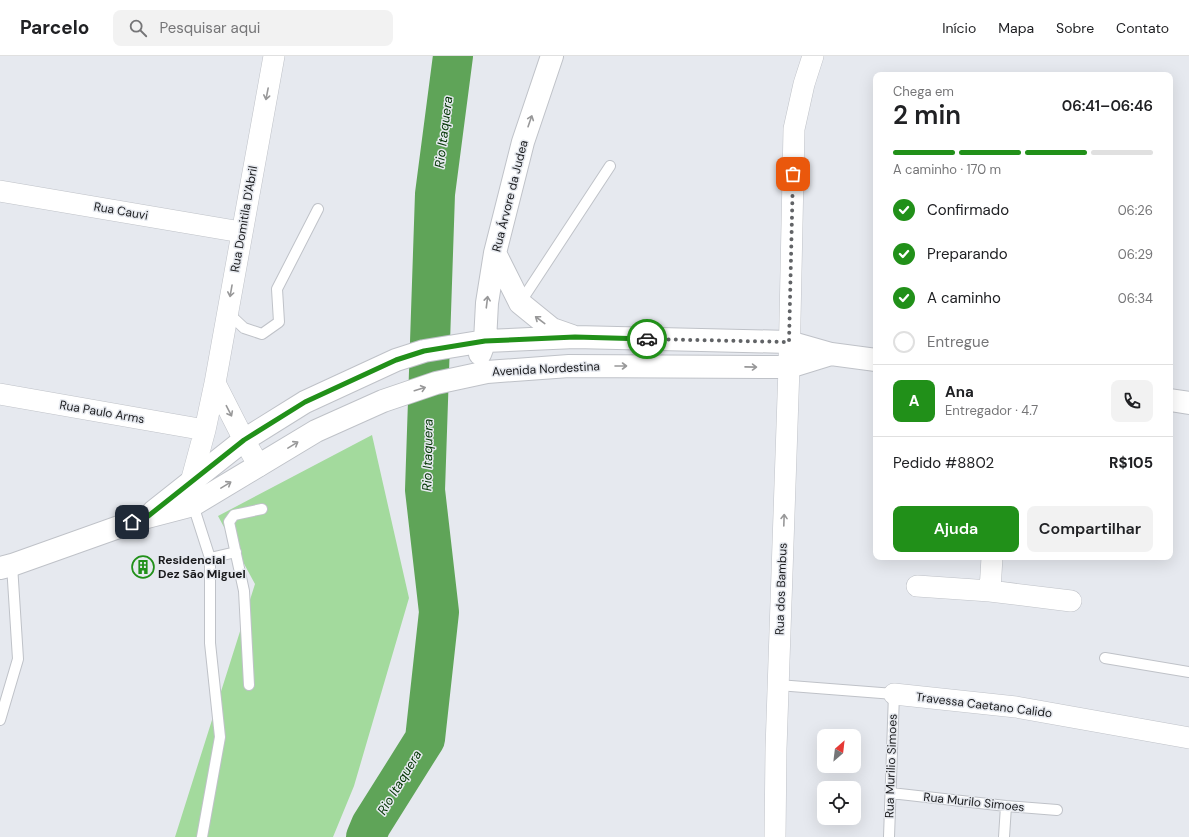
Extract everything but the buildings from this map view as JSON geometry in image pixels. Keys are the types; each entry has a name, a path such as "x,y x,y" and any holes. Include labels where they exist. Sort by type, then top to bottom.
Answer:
{"main road":[{"name":"Rua Árvore da Judea","path":"485,341 486,303 495,253 523,142 552,56"},
{"path":"495,253 520,303 552,329 575,337"},
{"name":"Avenida Nordestina","path":"147,517 244,440 305,402 372,370 424,351 485,341 575,337 789,342 831,354 873,360"},
{"path":"465,376 485,341"},
{"name":"Avenida Nordestina","path":"6,566 147,517 193,505 316,431 383,401 465,376 513,369 569,366 789,367 831,354"},
{"path":"1173,400 1189,403"}],"street":[{"name":"Rua Domitila D'Abril","path":"191,482 205,430 215,382 274,56"},
{"name":"Rua dos Bambus","path":"775,837 778,685 789,367 794,128 804,84 813,56"},
{"name":"Rua Cauvi","path":"0,190 241,232"},
{"path":"215,382 244,440 259,466"},
{"name":"Rua Paulo Arms","path":"0,394 205,430"},
{"path":"990,591 992,560"},
{"path":"917,586 990,591 1071,601"},
{"name":"Travessa Caetano Calido","path":"894,694 1016,707 1189,738"}],"lane":[{"path":"520,303 610,166"},
{"path":"227,312 244,328 262,334 279,322 277,290 318,209"},
{"path":"193,505 210,558 210,643 220,737 202,837"},
{"path":"249,685 244,592 230,522 234,515 262,509"},
{"path":"210,558 236,552"},
{"path":"0,720 18,659 6,566"},
{"path":"1105,658 1189,672"},
{"name":"Travessa Caetano Calido","path":"778,685 894,694"},
{"name":"Rua Murilio Simoes","path":"888,837 894,694"},
{"name":"Rua Murilo Simoes","path":"891,793 1006,806 1057,810"},
{"path":"1004,837 1006,806"}],"green space":[{"path":"372,435 409,598 354,786 333,837 175,837 255,584 218,516"}],"waterway":[{"name":"Rio Itaquera","path":"366,837 371,825 425,739 439,612 425,490 435,194 453,56"}],"way so far":[{"path":"647,339 789,342 793,174"}],"place":[{"name":"Residencial Dez São Miguel","path":"143,567"}],"route":[{"path":"132,522 147,517 244,440 305,402 396,360 424,351 485,341 575,337 647,339"}]}
